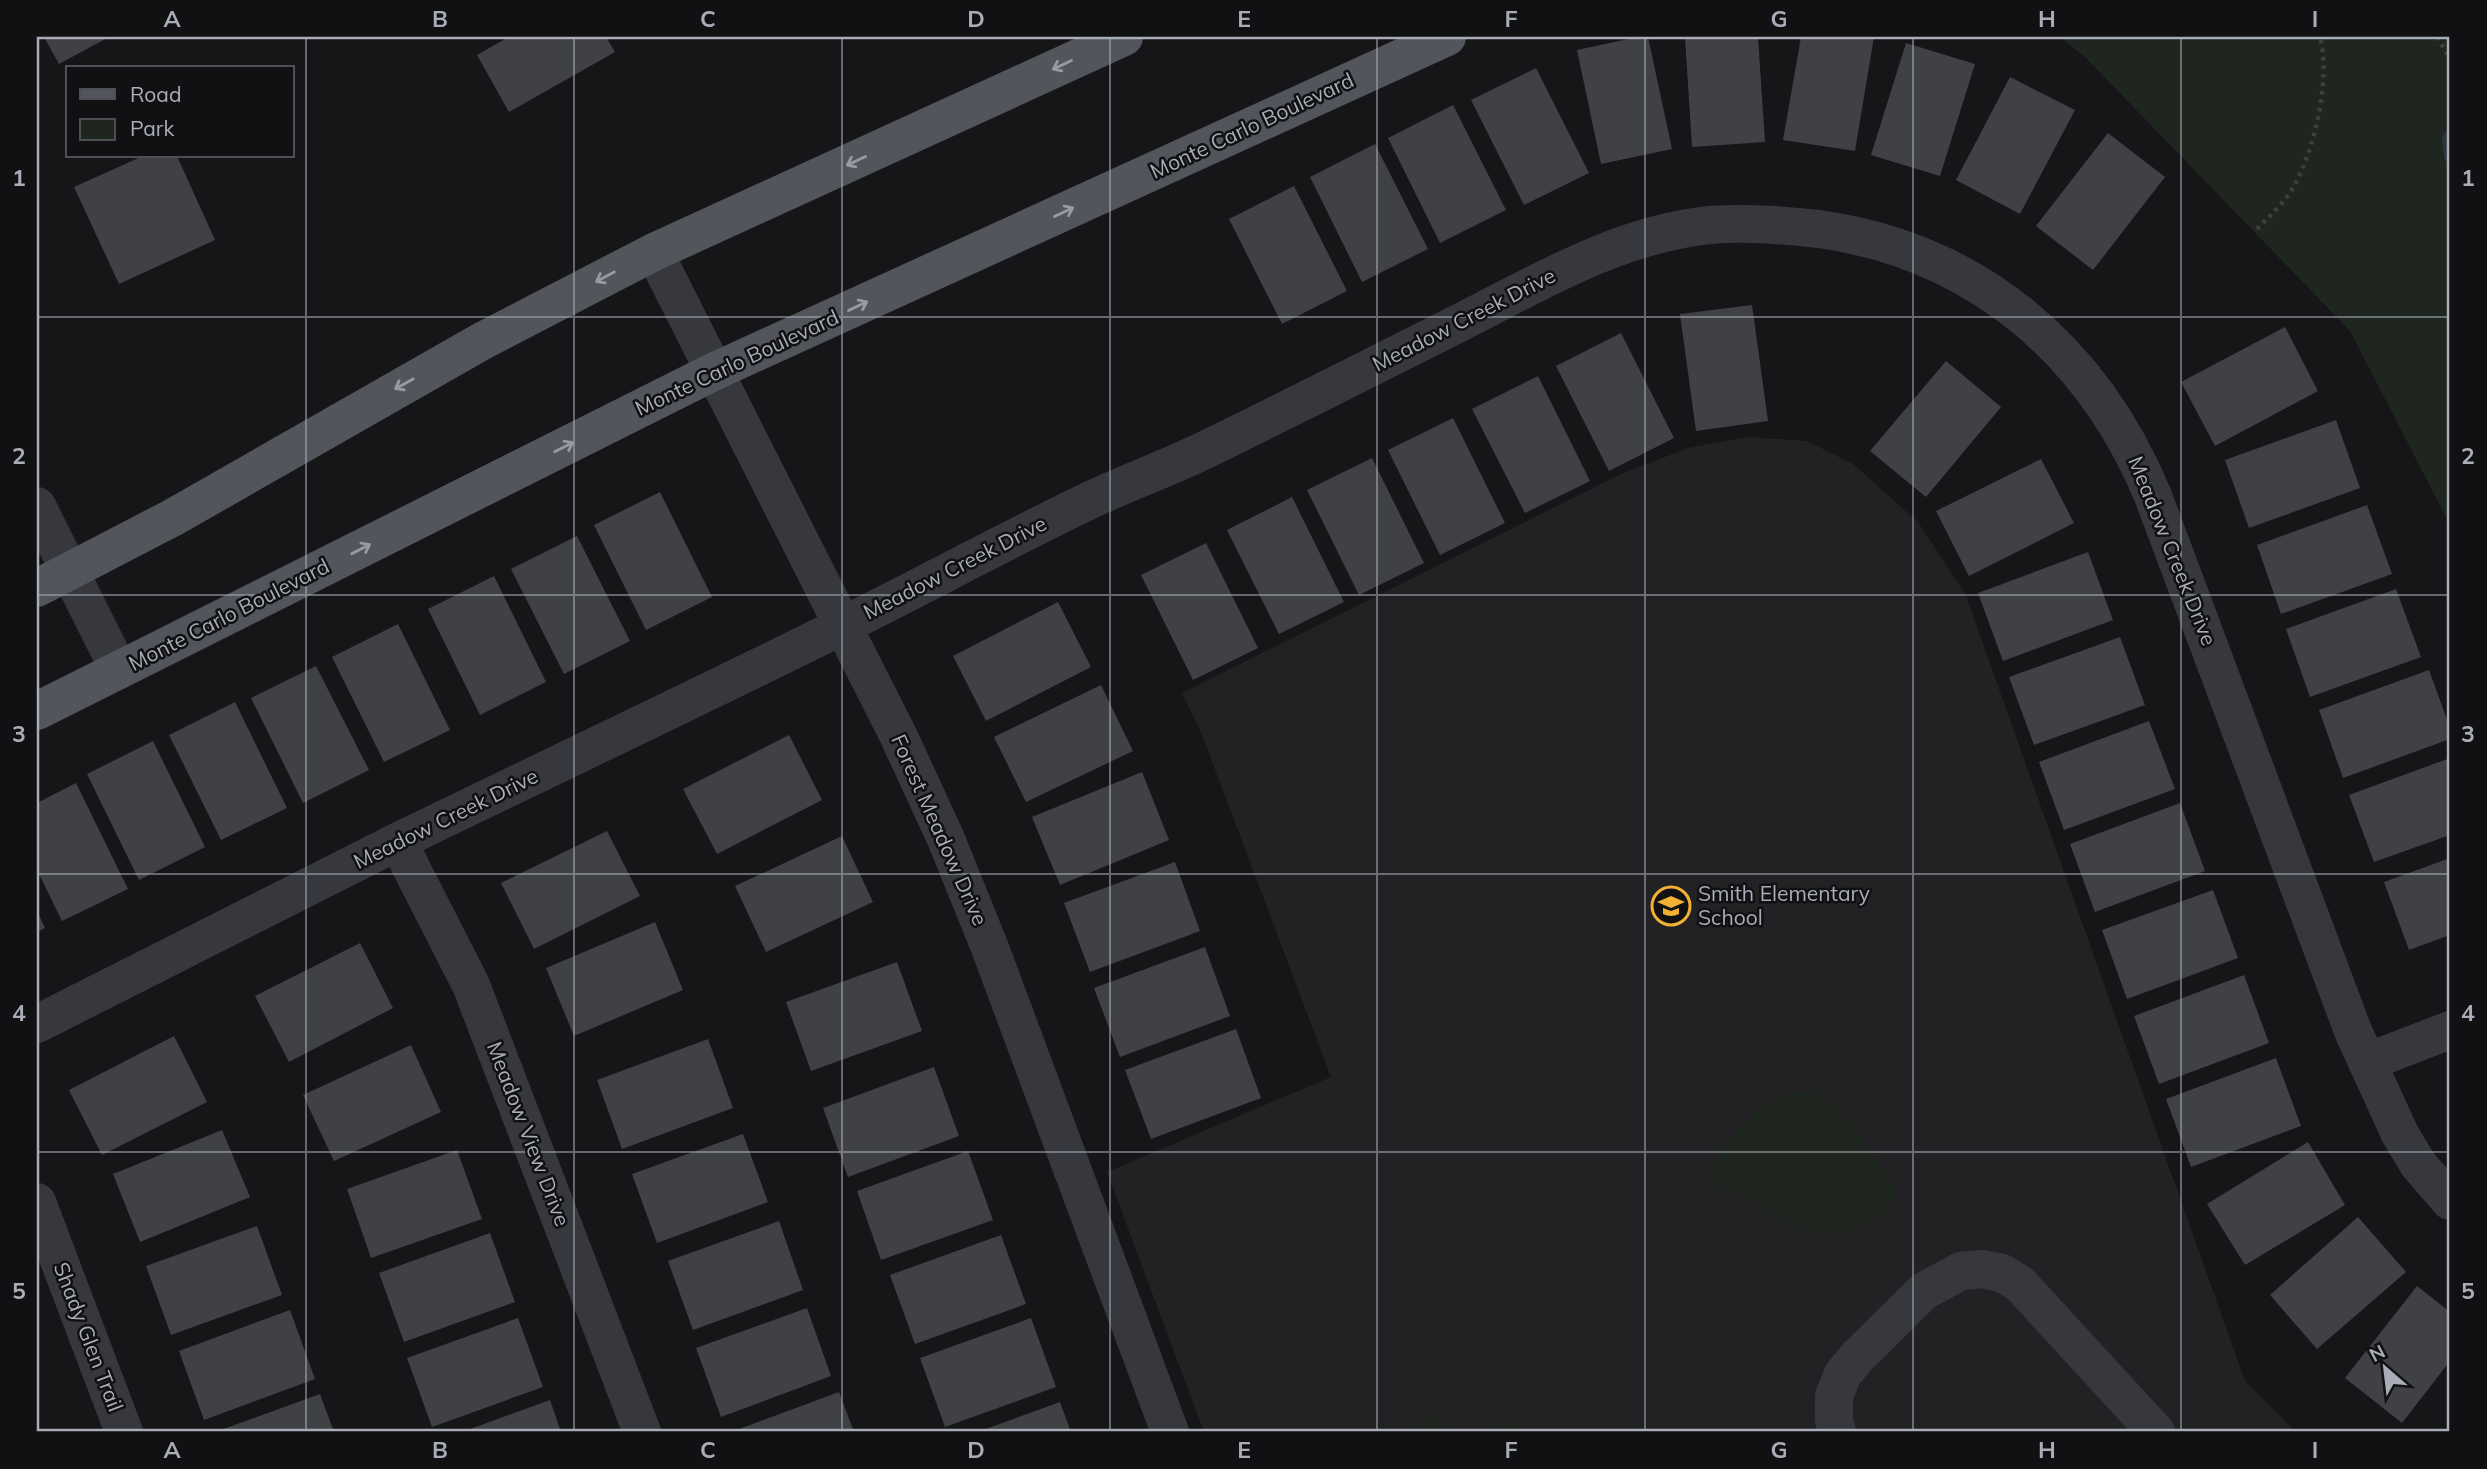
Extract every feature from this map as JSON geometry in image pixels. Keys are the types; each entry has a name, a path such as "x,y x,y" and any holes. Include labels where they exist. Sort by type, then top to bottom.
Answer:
{"main road":[{"path":"53,580 172,518 484,340 654,251 1124,37"},
{"name":"Monte Carlo Boulevard","path":"37,711 713,372 1447,37"}],"street":[{"name":"Meadow Creek Drive","path":"37,1024 398,842 842,626 1083,503 1189,458 1588,258 1668,232 1712,225 1797,226 1875,240 1922,256 1971,279 2022,314 2072,364 2114,418 2142,469 2153,496 2337,989 2367,1062 2400,1134 2418,1164 2450,1201"},
{"name":"Forest Meadow Drive","path":"654,251 899,737 968,892 1170,1432"},
{"path":"37,506 53,580 119,670"},
{"name":"Meadow View Drive","path":"398,842 471,985 642,1432"},
{"path":"2367,1062 2450,1030"},
{"name":"Shady Glen Trail","path":"37,1202 124,1432"},
{"path":"1837,1432 1833,1420 1834,1396 1843,1374 1858,1356 1924,1291 1961,1271 1982,1269 2002,1273 2020,1284 2156,1432"}],"path":[{"path":"2257,229 2283,203 2296,182 2307,155 2323,76 2320,37"},
{"path":"2437,37 2450,58"}],"shaded area":[{"name":"Smith Elementary School","path":"1747,437 1807,441 1853,464 1918,522 1965,593 2245,1381 2296,1432 1204,1432 1107,1172 1331,1077 1202,735 1182,693 1621,474 1688,448"}],"green space":[{"path":"2060,37 2450,37 2450,525 2350,331 2085,57"},
{"path":"1811,1088 1837,1108 1855,1128 1896,1187 1894,1201 1875,1221 1854,1231 1807,1230 1772,1215 1737,1193 1718,1189 1709,1177 1719,1155 1743,1123 1775,1101"},
{"path":"1432,1410 1453,1432 1410,1432"},
{"path":"1510,1418 1524,1432 1494,1432"}],"building":[{"path":"44,37 109,37 59,64"},
{"path":"504,37 606,37 615,52 509,112 477,55 505,39"},
{"path":"1648,37 1672,149 1601,164 1577,50"},
{"path":"1685,37 1758,37 1765,142 1692,147"},
{"path":"1801,37 1874,37 1855,151 1783,140"},
{"path":"1906,43 1975,64 1940,176 1871,155"},
{"path":"1536,68 1589,173 1524,205 1471,100"},
{"path":"2010,77 2075,110 2020,214 1956,180"},
{"path":"1453,105 1506,210 1440,243 1388,138"},
{"path":"2108,133 2165,177 2093,270 2036,226"},
{"path":"1375,144 1428,249 1362,282 1310,177"},
{"path":"139,158 178,158 215,240 119,284 74,187"},
{"path":"1294,186 1347,291 1282,324 1229,219"},
{"path":"1752,305 1768,421 1696,431 1680,314"},
{"path":"2285,327 2318,391 2215,446 2181,382"},
{"path":"1621,333 1674,438 1609,471 1556,366"},
{"path":"1946,361 2001,407 1926,497 1870,451"},
{"path":"1538,376 1590,481 1525,513 1472,409"},
{"path":"1453,418 1505,523 1440,555 1388,450"},
{"path":"2336,420 2360,488 2249,528 2225,460"},
{"path":"1372,458 1424,563 1359,595 1307,490"},
{"path":"2041,459 2074,523 1969,576 1936,511"},
{"path":"660,492 712,597 646,630 594,525"},
{"path":"1292,497 1344,602 1279,634 1227,530"},
{"path":"2367,505 2392,574 2281,614 2257,545"},
{"path":"577,536 630,641 564,674 511,569"},
{"path":"1206,543 1258,648 1193,680 1141,575"},
{"path":"2088,552 2113,620 2003,661 1978,593"},
{"path":"494,576 546,682 480,715 428,609"},
{"path":"2396,589 2421,657 2310,697 2286,629"},
{"path":"1058,602 1091,667 986,721 953,656"},
{"path":"398,624 450,730 384,762 332,657"},
{"path":"2120,637 2145,705 2034,745 2009,677"},
{"path":"316,666 369,770 303,803 251,698"},
{"path":"2429,670 2450,728 2450,739 2343,778 2319,710"},
{"path":"1101,685 1133,751 1026,802 994,737"},
{"path":"235,702 287,808 221,840 169,735"},
{"path":"2149,721 2175,789 2064,830 2039,762"},
{"path":"789,735 822,800 717,854 683,789"},
{"path":"153,741 205,847 139,880 87,774"},
{"path":"2450,758 2450,835 2374,862 2349,795"},
{"path":"1142,772 1169,840 1060,885 1032,817"},
{"path":"76,783 128,889 62,921 37,870 37,803"},
{"path":"2180,803 2205,871 2095,912 2070,844"},
{"path":"607,831 640,896 534,949 501,883"},
{"path":"842,836 873,902 766,952 735,886"},
{"path":"2450,858 2450,935 2409,950 2384,882"},
{"path":"1175,862 1200,931 1090,972 1064,903"},
{"path":"2213,890 2238,958 2127,999 2102,930"},
{"path":"37,911 45,928 37,932"},
{"path":"655,922 683,990 574,1036 546,968"},
{"path":"360,943 393,1008 289,1062 255,996"},
{"path":"1205,947 1230,1016 1120,1057 1094,988"},
{"path":"897,962 922,1031 811,1071 786,1002"},
{"path":"2244,975 2269,1043 2159,1084 2134,1016"},
{"path":"1236,1029 1261,1098 1151,1139 1125,1070"},
{"path":"174,1036 207,1102 102,1155 69,1090"},
{"path":"708,1039 733,1108 622,1149 597,1080"},
{"path":"411,1045 441,1112 334,1161 303,1095"},
{"path":"2276,1058 2301,1126 2191,1167 2166,1099"},
{"path":"934,1067 959,1136 848,1177 823,1108"},
{"path":"222,1130 250,1197 140,1242 113,1174"},
{"path":"743,1134 768,1202 657,1243 632,1174"},
{"path":"2308,1142 2345,1205 2245,1265 2207,1204"},
{"path":"457,1150 482,1219 371,1258 347,1189"},
{"path":"968,1151 993,1220 881,1260 857,1191"},
{"path":"2358,1217 2406,1272 2317,1349 2270,1295"},
{"path":"779,1221 803,1290 693,1330 668,1261"},
{"path":"257,1226 282,1295 171,1335 146,1266"},
{"path":"490,1233 515,1302 404,1342 379,1273"},
{"path":"1001,1235 1026,1304 915,1344 890,1275"},
{"path":"2417,1286 2450,1312 2450,1361 2402,1423 2345,1378"},
{"path":"807,1308 831,1376 721,1417 696,1348"},
{"path":"290,1310 315,1379 204,1420 179,1351"},
{"path":"518,1318 543,1387 432,1427 407,1358"},
{"path":"1031,1318 1056,1387 945,1427 920,1358"},
{"path":"839,1392 854,1432 731,1432"},
{"path":"320,1394 334,1432 215,1432"},
{"path":"550,1400 561,1432 462,1432"},
{"path":"1060,1402 1071,1432 978,1432"}],"waterway":[{"path":"2450,136 2450,157"}],"place":[{"name":"Smith Elementary School","path":"1671,906"}]}
